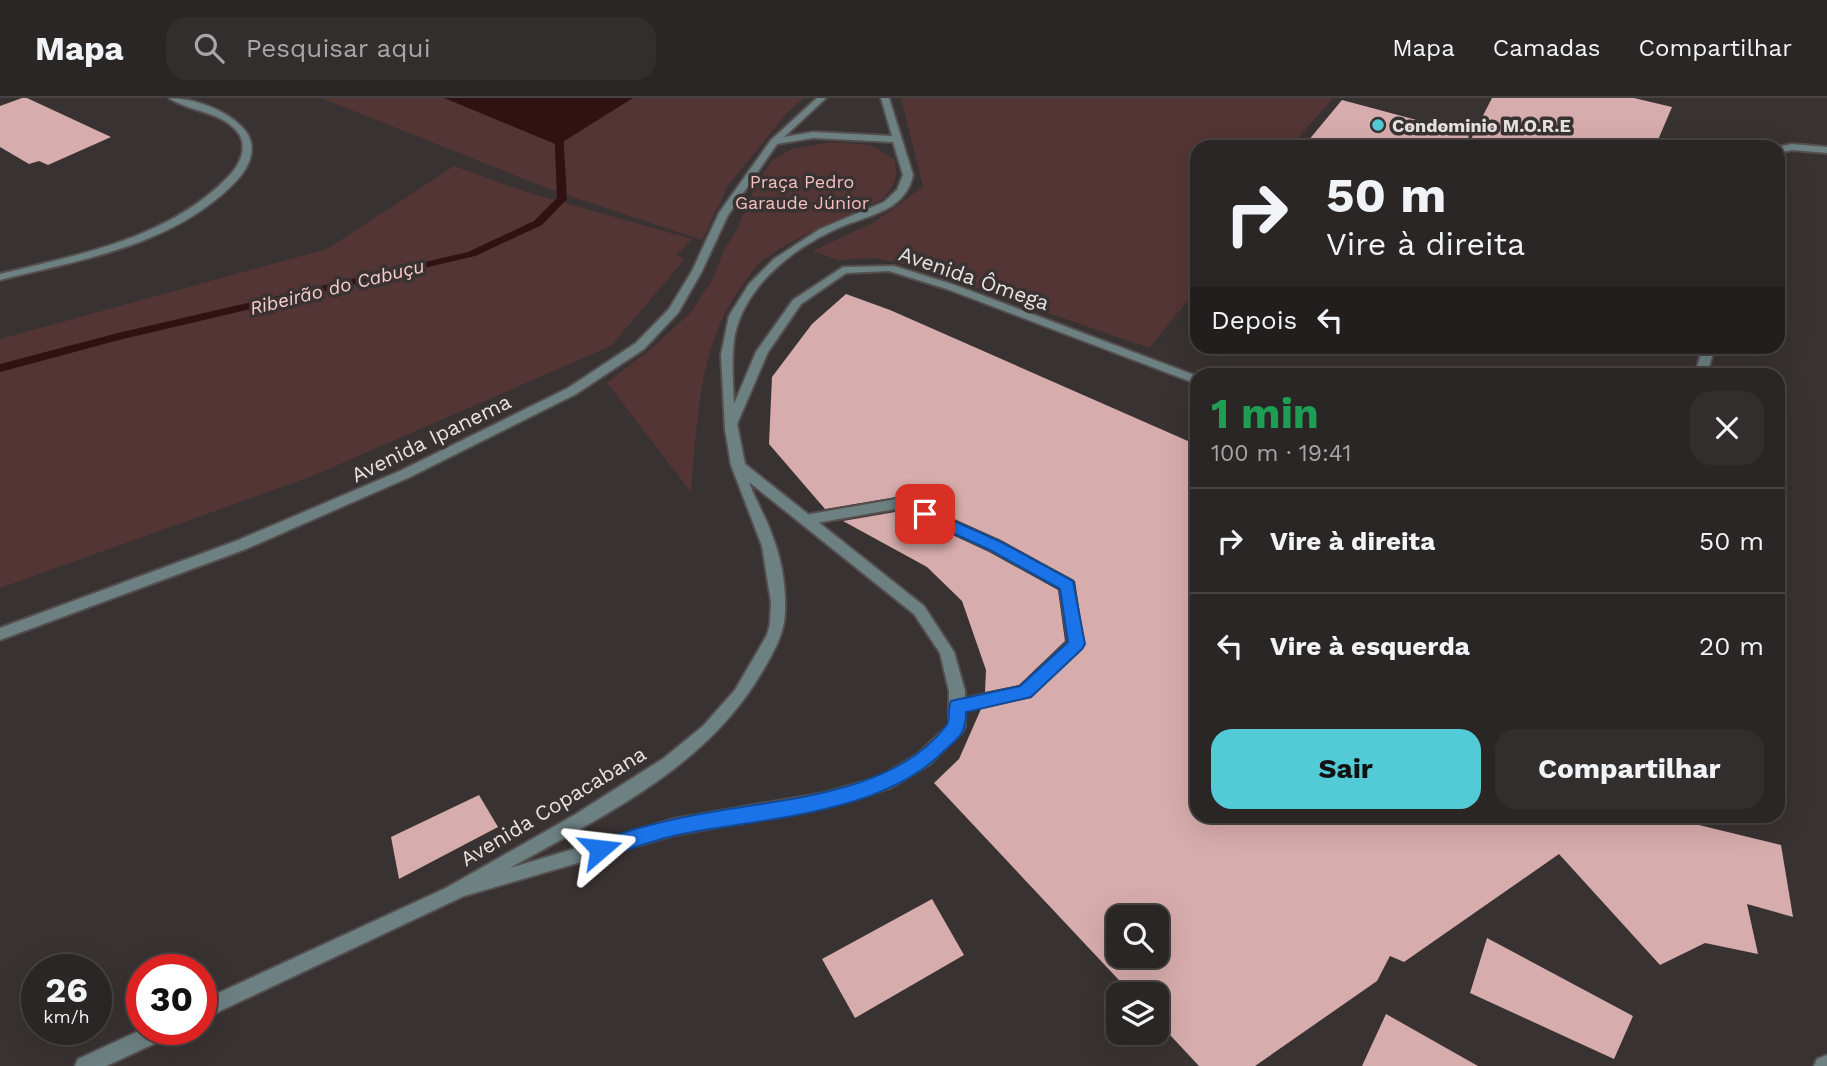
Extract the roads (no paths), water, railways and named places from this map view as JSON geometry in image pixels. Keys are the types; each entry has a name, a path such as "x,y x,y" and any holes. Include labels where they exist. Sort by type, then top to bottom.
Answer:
{"street":[{"path":"0,277 133,240 201,209 234,178 244,164 248,148 244,136 234,125 217,115 173,98"},
{"name":"Avenida Ipanema","path":"0,634 241,545 405,474 572,391 639,346 674,310 697,271 723,215 774,142 822,98"},
{"name":"Avenida Copacabana","path":"452,894 485,871 645,781 706,734 755,675 777,626 776,575 765,535 736,464 731,427 727,339 735,314 758,279 791,251 839,225 886,206 899,195 908,175 895,139 885,98"},
{"path":"774,142 813,135 895,139"},
{"path":"1785,148 1793,146 1827,150"},
{"name":"Avenida Ômega","path":"731,427 762,352 797,302 843,270 890,268 951,286 1190,377"},
{"name":"Avenida Copacabana","path":"217,1004 452,894 674,827 824,800 884,783 924,759 957,727 957,691 947,652 919,610 736,464"},
{"path":"805,520 902,503 995,546 1067,585 1076,644 1024,692 957,706"},
{"path":"85,1066 130,1045"}],"waterway":[{"name":"Ribeirão do Cabuçu","path":"0,368 118,337 471,254 538,223 562,199 557,98"}],"place":[{"name":"Condominio M.O.R.E","path":"1378,125"}],"park label":[{"name":"Praça Pedro Garaude Júnior","path":"802,191"}]}
